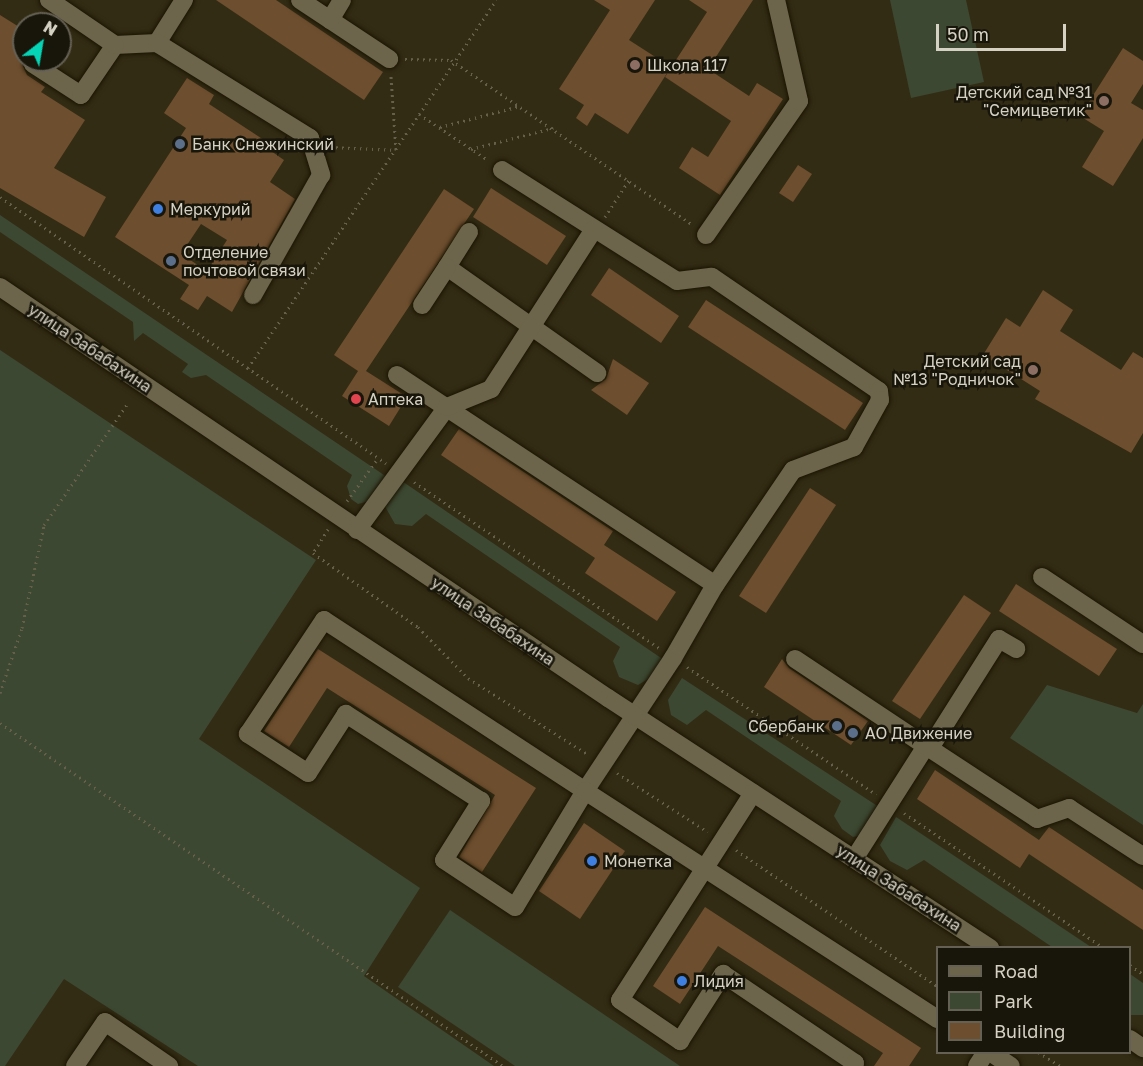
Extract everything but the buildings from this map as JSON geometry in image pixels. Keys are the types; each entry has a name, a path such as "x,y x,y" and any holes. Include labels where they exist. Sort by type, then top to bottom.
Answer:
{"street":[{"path":"49,0 115,45 157,43 310,138 321,175 253,295"},
{"path":"157,43 184,0"},
{"path":"300,0 389,59"},
{"path":"330,20 342,0"},
{"path":"706,235 799,101 776,0"},
{"path":"45,72 81,95 115,45"},
{"path":"502,170 677,282 712,276 879,391 880,400 854,447 793,470 715,585 673,658 585,791 515,907 444,860 481,801 443,776 346,714 308,772 248,734 324,620 585,791 936,1017"},
{"path":"357,530 447,407 491,389 532,323 595,230"},
{"path":"422,305 469,232"},
{"path":"447,267 532,323 597,373"},
{"name":"улица Забабахина","path":"0,287 635,716 987,946"},
{"path":"397,375 715,585"},
{"path":"1042,577 1143,644"},
{"path":"854,859 999,639 1016,649"},
{"path":"795,658 1037,819 1070,808 1143,856"},
{"path":"753,793 620,1000 680,1041 723,974 855,1063 853,1066"},
{"path":"75,1066 105,1022 169,1066"},
{"path":"977,1066 987,1054"},
{"path":"990,1054 1011,1066"}],"path":[{"path":"248,368 495,0"},
{"path":"396,150 389,59 454,62 706,235"},
{"path":"439,128 520,106"},
{"path":"419,114 502,170"},
{"path":"471,149 552,128"},
{"path":"310,138 338,150 396,150"},
{"path":"595,230 629,180"},
{"path":"0,197 378,458 1101,946"},
{"path":"0,693 22,628 44,525 128,403"},
{"path":"378,458 313,554 418,627 468,678 722,841 936,986"},
{"path":"0,723 503,1066"},
{"path":"1040,1054 1060,1066"}],"green space":[{"path":"890,0 966,0 984,82 911,98"},
{"path":"0,215 387,478 370,501 358,504 351,499 347,486 352,475 206,375 191,378 182,372 188,364 143,333 134,341 133,322 0,232"},
{"path":"0,350 316,560 199,739 420,888 364,976 494,1066 198,1066 64,979 5,1066 0,1066"},
{"path":"396,477 664,660 653,676 638,685 619,677 613,661 620,647 426,514 412,526 395,524 383,503"},
{"path":"682,678 882,809 863,835 853,837 842,829 834,816 841,801 706,710 687,725 671,715 668,700"},
{"path":"1047,685 1137,713 1143,704 1143,825 1010,738"},
{"path":"896,817 1090,946 1051,946 924,860 907,870 890,861 880,845"},
{"path":"450,910 680,1066 515,1066 398,987"},
{"path":"1131,975 1143,983 1143,1015 1131,1015"}],"place":[{"name":"Школа 117","path":"635,65"},
{"name":"Детский сад №31 \"Семицветик\"","path":"1104,101"},
{"name":"Банк Снежинский","path":"180,144"},
{"name":"Меркурий","path":"158,209"},
{"name":"Отделение почтовой связи","path":"171,261"},
{"name":"Детский сад №13 \"Родничок\"","path":"1033,370"},
{"name":"Аптека","path":"356,399"},
{"name":"Сбербанк","path":"837,726"},
{"name":"АО Движение","path":"853,733"},
{"name":"Монетка","path":"592,861"},
{"name":"Лидия","path":"682,981"}]}
